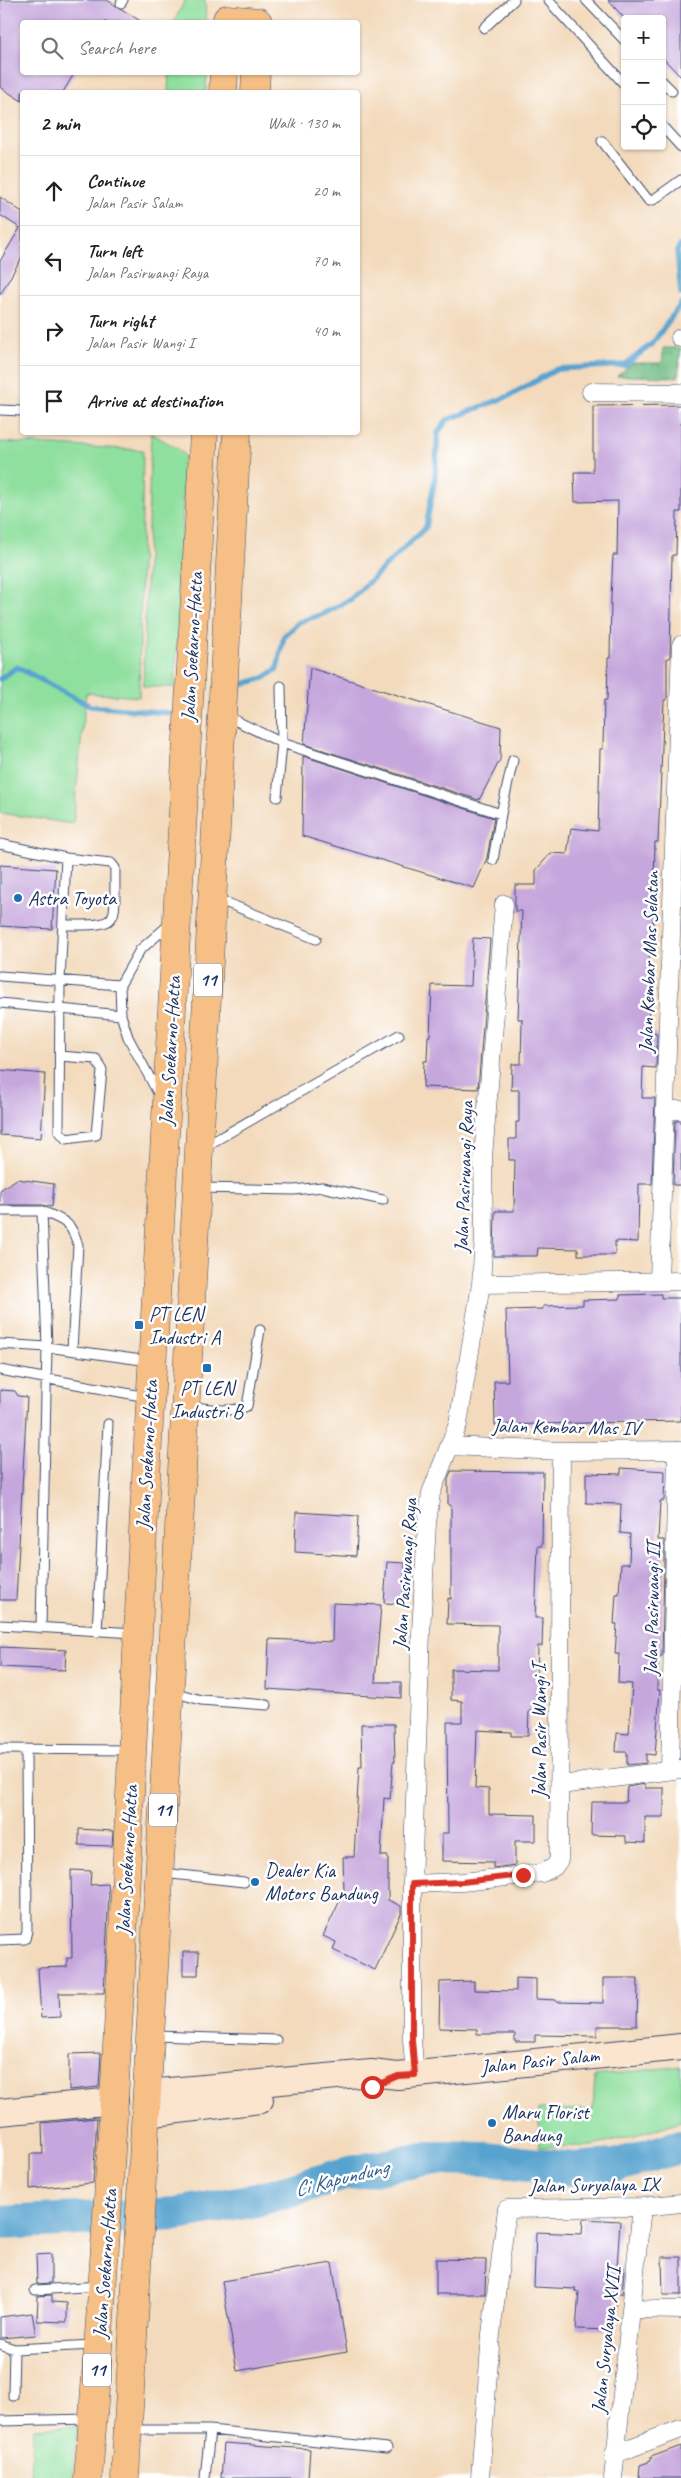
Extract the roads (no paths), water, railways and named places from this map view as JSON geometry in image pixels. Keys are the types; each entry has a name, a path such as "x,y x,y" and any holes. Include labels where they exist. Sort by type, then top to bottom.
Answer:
{"highway":[{"path":"258,20 260,0"},
{"path":"227,14 250,20"},
{"path":"223,90 224,75"},
{"path":"255,90 256,75"},
{"name":"Jalan Soekarno-Hatta","path":"88,2478 100,2345 103,2274 114,2128 143,1527 204,435"},
{"name":"Jalan Soekarno-Hatta","path":"125,2478 186,1406 237,435"},
{"path":"143,1527 179,1528"}],"street":[{"path":"591,392 681,393"},
{"name":"Jalan Kembar Mas Selatan","path":"659,1281 673,1110 681,645"},
{"name":"Jalan Pasirwangi Raya","path":"407,2075 412,2040 412,1884 427,1523 431,1493 458,1424 481,1284 484,1236 484,1157 504,904"},
{"path":"481,1284 681,1281"},
{"name":"Jalan Kembar Mas IV","path":"450,1446 562,1451 679,1450"},
{"name":"Jalan Pasirwangi II","path":"676,1769 679,1450"},
{"name":"Jalan Pasir Wangi I","path":"412,1884 462,1882 542,1873 554,1867 559,1860 562,1451"},
{"path":"561,1785 676,1769"},
{"name":"Jalan Pasir Salam","path":"147,2103 372,2087 407,2075 681,2047"},
{"path":"0,2112 115,2101"},
{"name":"Jalan Suryalaya IX","path":"480,2478 491,2334 507,2209 642,2207 681,2203"},
{"name":"Jalan Suryalaya XVII","path":"613,2478 614,2454 642,2207"},
{"path":"631,2309 681,2310"},
{"path":"614,2454 681,2429"}],"lane":[{"path":"484,28 514,0"},
{"path":"548,0 621,81"},
{"path":"586,0 621,37"},
{"path":"666,85 672,91"},
{"path":"666,130 681,147"},
{"path":"602,141 649,201 681,180"},
{"path":"0,410 20,411"},
{"path":"277,797 282,743 281,686"},
{"path":"222,714 282,743 501,814"},
{"path":"493,860 513,760"},
{"path":"0,844 66,858 111,863 115,868 114,915 110,922 103,925 63,924"},
{"path":"60,1056 96,1060 100,1064 101,1087 96,1136 66,1139 59,1131 60,981 66,858"},
{"path":"213,897 316,939"},
{"path":"166,1109 128,1037 121,1015 120,985 140,950 177,918"},
{"path":"0,976 120,985"},
{"path":"0,1003 121,1015"},
{"path":"200,1150 225,1133 399,1036"},
{"path":"197,1188 294,1190 322,1187 384,1200"},
{"path":"0,1211 42,1211 68,1223 74,1230 78,1245 72,1350"},
{"path":"41,1628 47,1378 42,1211"},
{"path":"186,1406 220,1409 242,1409 247,1406 260,1330"},
{"path":"0,1344 47,1346 152,1362"},
{"path":"0,1370 150,1398"},
{"path":"97,1632 108,1424"},
{"path":"0,1625 138,1633"},
{"path":"170,1692 201,1700 267,1705"},
{"path":"0,1749 132,1750"},
{"path":"0,1940 25,1939 27,1931 26,1749"},
{"path":"160,1873 244,1882"},
{"path":"151,2036 276,2040"},
{"path":"35,2290 103,2274"},
{"path":"0,2344 14,2349 100,2345"},
{"path":"13,2396 14,2349"},
{"path":"0,2421 93,2419"},
{"path":"128,2430 210,2430 387,2448"},
{"path":"205,2478 210,2430"}],"waterway":[{"path":"681,245 677,251 681,294"},
{"path":"243,684 264,678 277,669 284,636 299,622 323,614 351,599 426,527 435,477 438,433 447,420 509,396 557,369 625,365 652,344 681,304"},
{"path":"0,679 17,667 90,706 169,713"},
{"name":"Ci Kapundung","path":"0,2223 177,2214 256,2200 345,2174 429,2158 486,2159 573,2169 615,2166 681,2146"}],"place":[{"name":"Astra Toyota","path":"18,898"},
{"name":"PT LEN Industri A","path":"139,1325"},
{"name":"PT LEN Industri B","path":"207,1368"},
{"name":"Dealer Kia Motors Bandung","path":"255,1882"},
{"name":"Maru Florist Bandung","path":"492,2123"}]}
